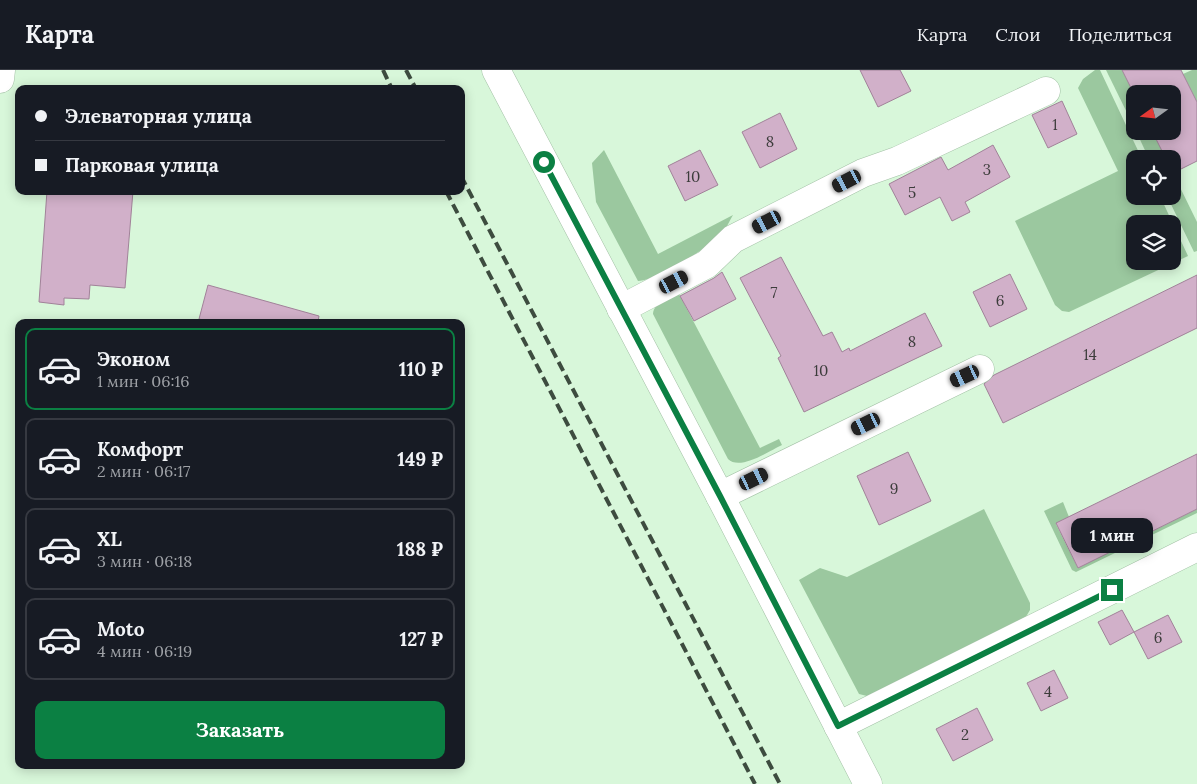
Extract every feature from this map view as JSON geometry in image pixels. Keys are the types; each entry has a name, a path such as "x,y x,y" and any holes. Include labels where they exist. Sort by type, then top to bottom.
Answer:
{"street":[{"path":"0,79 2,70"},
{"path":"496,70 720,496 868,784"},
{"path":"621,309 707,264 733,239 758,226 863,173 897,161 1046,91"},
{"path":"720,496 980,369"},
{"path":"838,726 1197,547"}],"green space":[{"path":"1095,70 1100,70 1126,125 1126,140 1133,140 1138,150 1126,150 1126,205 1164,205 1169,215 1126,215 1126,270 1158,270 1069,312 1062,311 1055,305 1015,221 1118,171 1078,88 1083,79"},
{"path":"1106,70 1122,70 1130,85 1126,85 1126,111"},
{"path":"1197,70 1197,102 1183,74"},
{"path":"1140,140 1156,140 1162,150 1145,150"},
{"path":"604,150 658,254 733,215 726,228 716,239 683,262 658,275 638,281 596,202 592,163"},
{"path":"1181,189 1197,222 1197,251 1194,252 1181,225 1181,215 1176,215 1171,205 1181,205"},
{"path":"1181,241 1188,256 1181,259"},
{"path":"678,292 760,448 779,439 782,445 755,459 740,463 728,459 653,314 659,303"},
{"path":"1063,502 1069,517 1056,524 1078,568 1197,509 1197,513 1076,572 1072,570 1044,511"},
{"path":"984,509 1030,603 1030,610 1024,620 867,696 859,694 799,580 820,568 847,577"}],"building":[{"path":"860,70 900,70 911,91 878,107"},
{"path":"1122,70 1181,70 1197,102 1197,161 1181,169 1181,150 1162,150 1156,140 1181,140 1181,85 1130,85"},
{"path":"1062,101 1077,134 1048,148 1032,115"},
{"path":"780,113 797,149 760,168 742,132"},
{"path":"993,145 1010,177 965,202 970,212 952,221 940,197 905,215 889,184 941,157 948,170"},
{"path":"700,150 718,185 685,201 668,166"},
{"path":"47,195 133,195 125,288 90,285 89,299 64,298 64,305 39,302"},
{"path":"781,257 823,336 832,332 842,352 849,348 850,351 925,313 942,346 804,412 778,358 781,356 740,278"},
{"path":"722,272 736,299 694,321 680,296"},
{"path":"1010,274 1027,309 990,327 973,292"},
{"path":"1197,275 1197,328 1003,423 984,384 994,375"},
{"path":"208,285 319,316 318,319 199,319"},
{"path":"908,452 931,501 879,525 857,476"},
{"path":"1197,454 1197,509 1078,568 1056,523"},
{"path":"1122,610 1134,632 1110,645 1098,622"},
{"path":"1168,615 1182,642 1148,659 1134,632"},
{"path":"1054,670 1068,698 1041,711 1027,683"},
{"path":"977,708 993,740 953,761 936,729"}],"railway":[{"path":"383,70 390,85"},
{"path":"406,70 414,85"},
{"path":"465,184 780,784"},
{"path":"448,195 755,784"}],"route":[{"path":"544,162 720,496 838,726 1112,590"}]}
